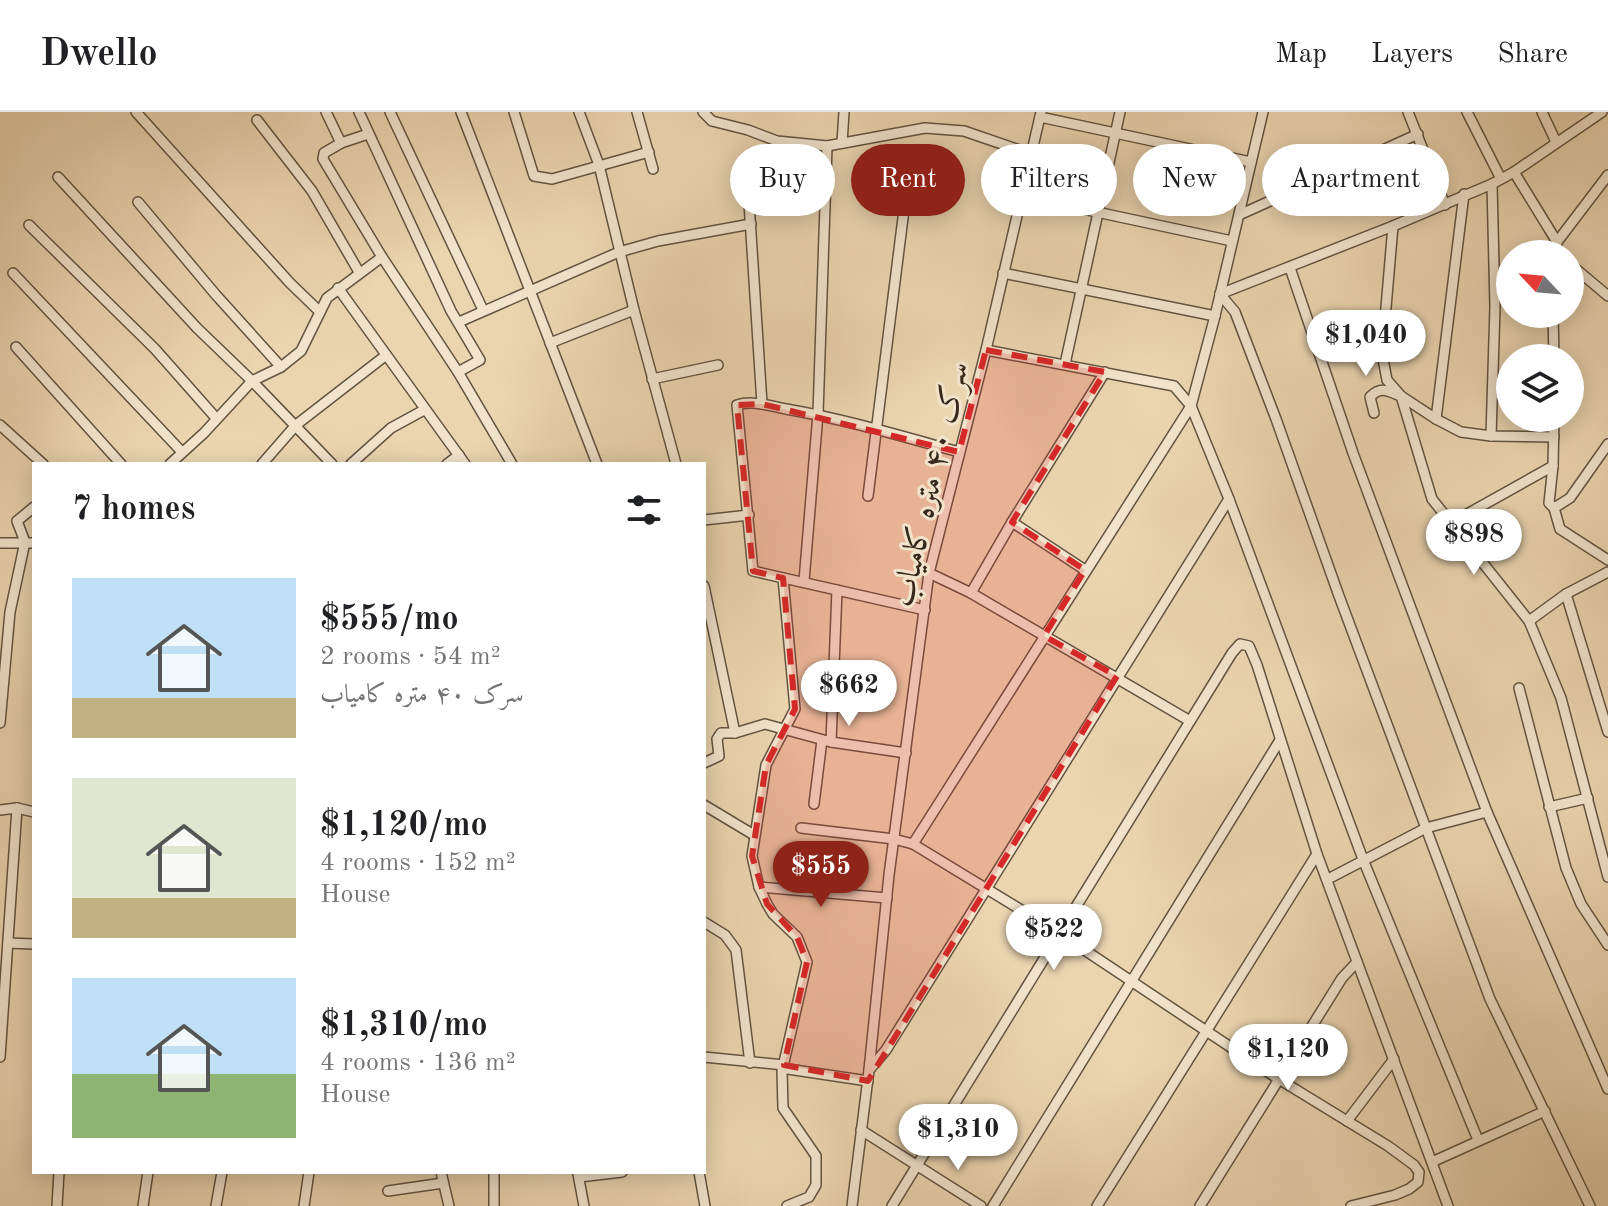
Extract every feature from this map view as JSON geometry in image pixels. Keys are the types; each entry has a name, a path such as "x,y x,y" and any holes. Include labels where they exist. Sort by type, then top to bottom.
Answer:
{"street":[{"path":"136,112 319,311"},
{"path":"326,112 341,143"},
{"path":"359,112 451,311 480,360 458,372"},
{"path":"390,112 483,310"},
{"path":"461,112 596,462"},
{"path":"514,112 534,176 552,179 649,152"},
{"path":"579,112 599,165 675,462"},
{"path":"637,112 653,169"},
{"path":"703,112 712,121 777,141 807,144"},
{"path":"842,143 844,112"},
{"path":"1112,144 1120,112"},
{"path":"1246,184 1263,112"},
{"path":"1408,112 1422,144"},
{"path":"1467,112 1500,177"},
{"path":"1542,112 1556,142"},
{"path":"1449,203 1514,172 1602,112"},
{"path":"1041,114 1251,162"},
{"name":"سرک ۴۰ متره کامیاب","path":"1034,144 1041,114"},
{"path":"257,120 312,191 359,272"},
{"path":"835,144 925,128 964,131 1002,144"},
{"path":"368,134 341,143 324,153 323,159 382,257 458,372 511,462"},
{"path":"1246,212 1418,134"},
{"path":"1514,172 1551,240"},
{"path":"1564,240 1608,175"},
{"path":"58,177 197,328 330,462"},
{"path":"1491,436 1495,307 1492,184"},
{"path":"1436,419 1464,194"},
{"path":"138,202 281,367"},
{"path":"750,216 762,404"},
{"path":"804,581 818,414 825,216"},
{"path":"868,496 903,216"},
{"name":"سرک ۴۰ متره کامیاب","path":"852,1206 894,839 929,573 1017,216"},
{"path":"1065,364 1096,216"},
{"path":"1116,216 1232,241"},
{"path":"913,844 1191,406 1239,216"},
{"path":"1220,294 1418,216"},
{"path":"459,322 619,252 658,241 751,224"},
{"path":"29,225 155,349 216,418"},
{"path":"1393,226 1382,354 1387,380 1401,396 1432,499 1529,621 1561,698 1608,877"},
{"path":"172,462 252,381 281,367 301,351 327,298 382,257"},
{"path":"1290,268 1353,453 1487,812 1608,1089"},
{"path":"13,273 182,452"},
{"path":"1003,273 1215,316"},
{"path":"1584,276 1608,296"},
{"path":"338,288 462,460"},
{"path":"1220,294 1235,312 1276,419 1490,999 1590,1206"},
{"path":"550,343 634,310"},
{"path":"16,347 119,462"},
{"path":"986,350 1174,386 1191,406 1229,499 1364,862 1478,1140"},
{"path":"264,462 296,425 385,356"},
{"path":"652,379 718,365"},
{"path":"971,593 1105,372"},
{"path":"1374,413 1370,397 1382,389 1401,396 1461,432 1554,437"},
{"path":"925,610 753,571 737,405 762,404 818,414 959,452"},
{"path":"353,462 391,428 424,410"},
{"path":"0,425 41,462"},
{"path":"1554,432 1549,503 1554,508 1560,529 1608,560"},
{"path":"1554,508 1570,498 1608,444"},
{"path":"1451,523 1553,466"},
{"path":"706,1057 868,1076 1229,499"},
{"path":"0,723 10,612 30,543 17,521 32,509"},
{"path":"706,520 749,515"},
{"path":"1012,522 1085,570"},
{"path":"0,543 30,543"},
{"path":"1529,621 1566,594 1608,572"},
{"path":"929,573 971,593 1190,721"},
{"path":"783,578 795,709 766,765 752,856 759,887 773,914 797,937 807,962 784,1065 783,1108 816,1156 816,1185 809,1197 787,1206"},
{"path":"814,804 826,741 837,590"},
{"path":"1566,594 1608,732"},
{"path":"706,595 735,733"},
{"path":"892,1206 1240,644 1249,646 1257,665 1317,854 1448,1206"},
{"path":"1519,688 1566,868 1581,904 1608,945"},
{"path":"706,762 719,756 717,739 721,733 735,733 765,724 826,741 906,753"},
{"path":"993,1206 1280,740"},
{"path":"1549,807 1588,798"},
{"path":"706,806 754,835"},
{"path":"0,810 17,808 32,812"},
{"path":"0,1057 17,808"},
{"path":"1328,879 1426,828 1487,812"},
{"path":"801,828 913,844 1059,933 1414,1165 1419,1172 1418,1182"},
{"path":"1097,1206 1317,854"},
{"path":"759,887 887,898"},
{"path":"706,923 725,935 736,950 750,1063"},
{"path":"8,943 32,944"},
{"path":"1200,1206 1277,1078 1342,978 1357,962"},
{"path":"1347,1121 1394,1059"},
{"path":"1432,1162 1545,1111"},
{"path":"861,1130 981,1206"},
{"path":"57,1206 59,1174"},
{"path":"143,1206 148,1174"},
{"path":"216,1206 222,1174"},
{"path":"304,1206 309,1174"},
{"path":"441,1174 449,1206"},
{"path":"494,1174 494,1206"},
{"path":"699,1174 705,1206"},
{"path":"579,1175 584,1206"},
{"path":"1351,1206 1395,1195 1418,1182 1439,1182"},
{"path":"388,1191 443,1183"}],"highlighted area":[{"path":"986,350 1105,372 1012,522 1085,570 1044,636 1117,676 868,1081 784,1065 807,962 797,937 767,904 752,856 766,765 795,709 783,578 753,571 737,405 762,404 959,452"}]}
